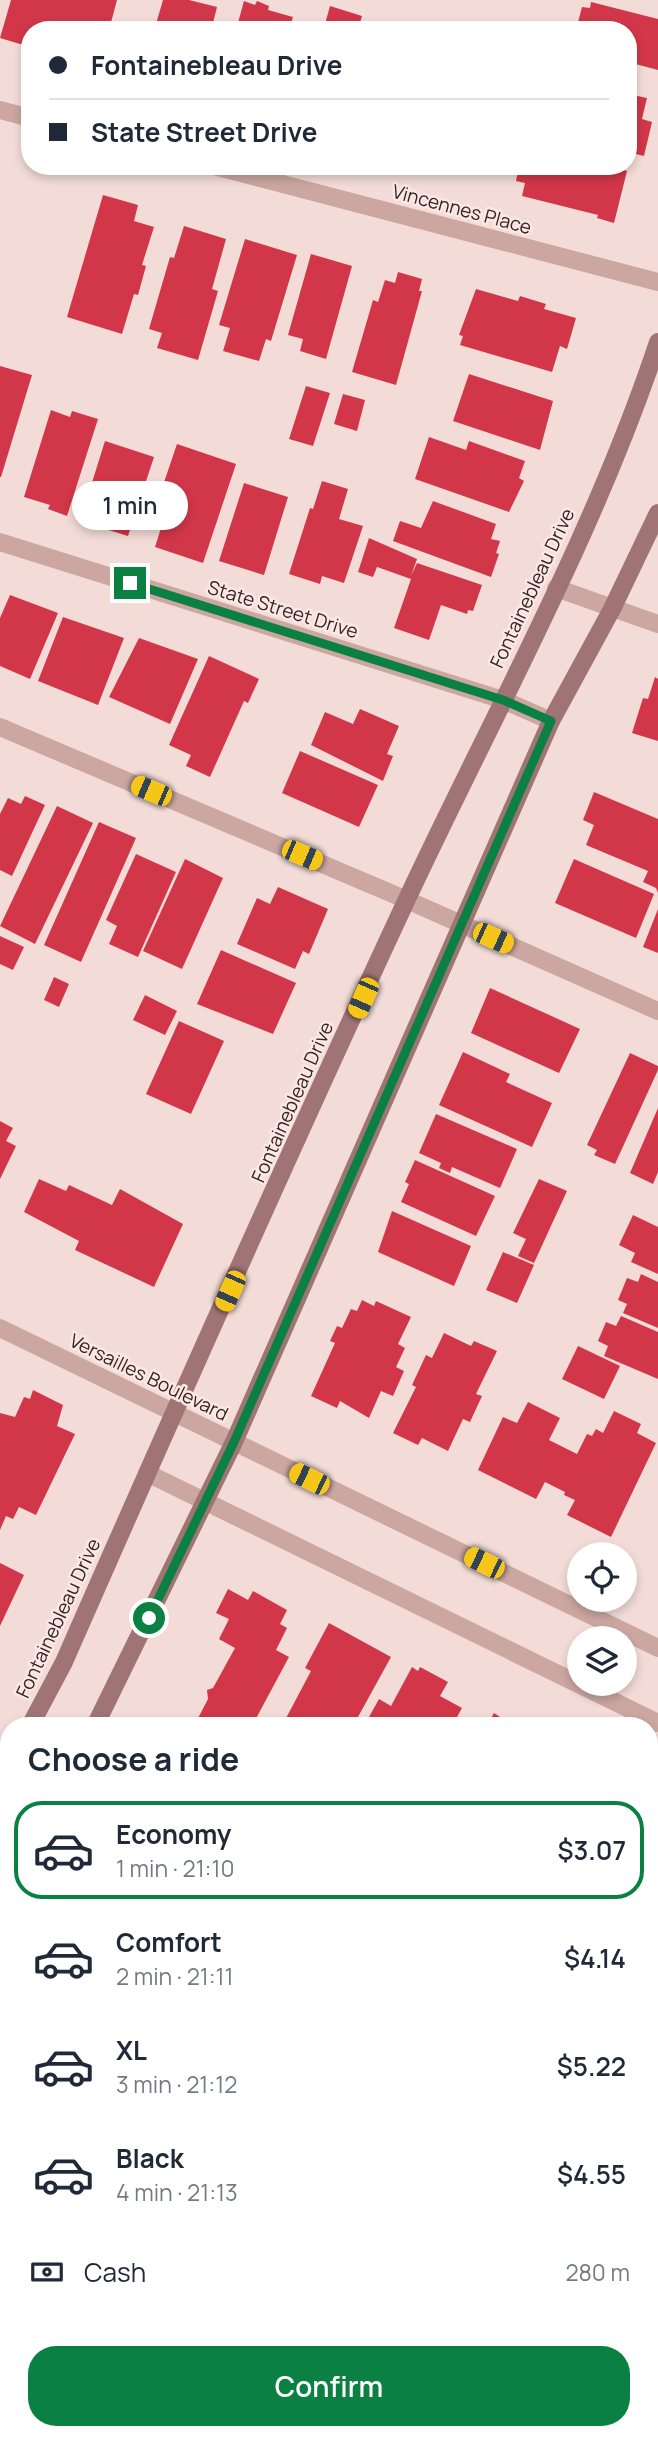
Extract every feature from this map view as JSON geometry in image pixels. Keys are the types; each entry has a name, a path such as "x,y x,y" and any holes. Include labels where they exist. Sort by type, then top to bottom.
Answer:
{"street":[{"path":"0,110 21,116"},
{"name":"Vincennes Place","path":"248,175 658,282"},
{"name":"Fontainebleau Drive","path":"35,1717 64,1662 407,900 556,588 634,416 658,342"},
{"path":"99,1717 234,1442 551,721 612,609 658,513"},
{"name":"State Street Drive","path":"0,542 503,700 551,721"},
{"path":"556,588 658,624"},
{"path":"0,727 407,900 658,1011"},
{"name":"Versailles Boulevard","path":"0,1328 658,1648"},
{"path":"147,1474 646,1717"}],"building":[{"path":"11,0 117,0 111,21 21,21 21,44 0,38"},
{"path":"163,0 189,0 217,7 214,21 157,21"},
{"path":"244,1 255,5 257,1 269,6 268,10 293,17 292,21 238,21"},
{"path":"591,2 658,19 658,70 637,64 637,21 578,21 582,7 590,8"},
{"path":"330,6 362,16 361,21 326,21"},
{"path":"637,96 647,98 642,119 652,122 644,156 637,154"},
{"path":"517,175 626,175 614,223 597,218 598,215 522,196 525,183 516,181"},
{"path":"103,195 138,205 134,221 154,227 142,265 146,266 138,295 134,294 122,334 67,317"},
{"path":"184,226 226,239 212,289 218,291 198,360 157,348 162,333 149,329 170,257 174,258"},
{"path":"245,239 297,255 271,341 266,339 259,361 223,351 230,328 219,325"},
{"path":"311,254 352,266 326,359 300,351 303,339 288,335"},
{"path":"398,272 422,279 419,291 422,291 396,385 352,372 373,300 378,302 385,280 395,283"},
{"path":"476,289 518,301 520,296 546,304 544,309 576,318 567,349 560,346 552,372 460,345 463,336 459,335"},
{"path":"0,366 32,375 1,477 0,477"},
{"path":"469,374 553,401 540,450 453,421"},
{"path":"306,386 330,393 313,446 289,439"},
{"path":"343,394 365,400 357,431 334,424"},
{"path":"51,410 70,417 72,411 98,419 67,516 48,509 50,505 24,497"},
{"path":"429,437 466,450 469,441 525,461 519,478 524,481 509,512 415,479"},
{"path":"105,441 154,457 128,536 89,524 93,511 84,508"},
{"path":"177,444 236,464 203,563 155,547 168,506 157,503"},
{"path":"322,481 348,489 339,519 363,526 344,583 322,576 320,584 289,574 310,508 313,509"},
{"path":"244,483 288,497 264,575 219,561"},
{"path":"433,501 496,524 491,539 500,541 496,553 499,554 491,577 393,541 400,521 421,528"},
{"path":"369,538 417,559 411,576 417,563 482,585 473,611 468,610 467,614 441,605 429,640 394,628 411,579 377,567 373,577 358,572"},
{"path":"10,595 58,613 30,679 0,666 0,618"},
{"path":"63,617 124,638 98,705 38,681"},
{"path":"139,638 198,659 170,724 109,697"},
{"path":"209,656 259,679 248,703 244,701 210,777 186,766 191,755 169,745"},
{"path":"655,677 658,679 658,741 632,733 643,698 648,699"},
{"path":"360,709 399,726 387,754 393,756 383,781 311,745 325,712 353,724"},
{"path":"300,751 378,785 359,827 282,793"},
{"path":"594,792 658,819 658,893 656,888 643,882 648,871 586,845 594,825 583,820"},
{"path":"25,796 45,805 12,876 0,870 0,814 8,798 21,804"},
{"path":"57,806 93,823 35,944 0,926"},
{"path":"99,822 136,838 81,962 44,945"},
{"path":"136,854 176,872 138,957 109,944 117,926 106,920"},
{"path":"185,859 223,878 182,969 143,951"},
{"path":"574,859 654,894 636,938 555,903"},
{"path":"278,887 328,909 309,954 303,951 295,969 237,944 257,898 270,904"},
{"path":"658,909 658,953 643,947"},
{"path":"0,936 24,947 13,970 0,964"},
{"path":"221,950 296,983 273,1034 197,1004"},
{"path":"54,977 69,984 59,1007 44,1000"},
{"path":"490,988 580,1029 559,1073 471,1033"},
{"path":"145,995 177,1011 165,1035 133,1020"},
{"path":"179,1021 224,1041 191,1114 146,1094"},
{"path":"463,1052 510,1074 506,1082 552,1103 532,1147 439,1105"},
{"path":"630,1053 658,1066 658,1070 615,1164 594,1155 597,1150 587,1145"},
{"path":"658,1108 658,1172 653,1184 630,1173"},
{"path":"436,1114 517,1149 500,1188 452,1167 450,1173 439,1168 441,1163 419,1153"},
{"path":"0,1121 13,1128 6,1141 16,1146 0,1179"},
{"path":"415,1160 495,1196 476,1236 401,1202 409,1184 405,1182"},
{"path":"39,1179 66,1191 69,1185 112,1205 120,1189 183,1224 154,1287 75,1250 79,1241 24,1212"},
{"path":"539,1179 567,1191 534,1263 518,1256 526,1239 513,1233"},
{"path":"392,1211 471,1246 454,1286 378,1252"},
{"path":"633,1215 658,1227 658,1274 631,1262 635,1253 619,1245"},
{"path":"503,1252 534,1265 517,1303 486,1290"},
{"path":"641,1274 658,1282 658,1328 623,1313 627,1304 618,1300 627,1278 638,1282"},
{"path":"362,1300 374,1306 376,1301 411,1317 398,1344 405,1348 396,1367 404,1371 393,1396 381,1391 369,1418 340,1401 337,1408 311,1396 335,1343 330,1341 337,1326 342,1328 351,1309 357,1311"},
{"path":"621,1316 658,1332 658,1379 604,1356 608,1346 598,1341 606,1322 616,1326"},
{"path":"444,1333 471,1346 474,1341 497,1351 476,1394 482,1396 470,1422 463,1419 448,1451 422,1438 418,1445 393,1433 416,1387 412,1385 426,1355 432,1358"},
{"path":"578,1346 620,1366 604,1399 562,1379"},
{"path":"33,1390 63,1405 57,1426 75,1434 36,1515 19,1507 13,1519 6,1516 0,1530 0,1413 15,1417 24,1397 30,1399"},
{"path":"528,1402 560,1418 549,1440 577,1454 587,1434 592,1436 596,1429 603,1433 614,1411 641,1424 637,1433 656,1443 611,1537 567,1515 575,1500 564,1495 565,1492 545,1482 536,1499 478,1470 503,1417 517,1423"},
{"path":"0,1563 24,1575 0,1626"},
{"path":"228,1589 248,1600 253,1591 287,1610 280,1624 287,1628 276,1650 289,1657 257,1717 199,1717 208,1699 207,1690 213,1688 235,1648 219,1639 229,1619 216,1613"},
{"path":"329,1623 391,1657 358,1717 287,1717 311,1671 305,1668"},
{"path":"412,1667 418,1671 420,1667 448,1682 440,1696 462,1708 457,1717 369,1717 379,1699 391,1706"}],"route":[{"path":"130,583 503,700 551,721 234,1442 149,1618"}]}
